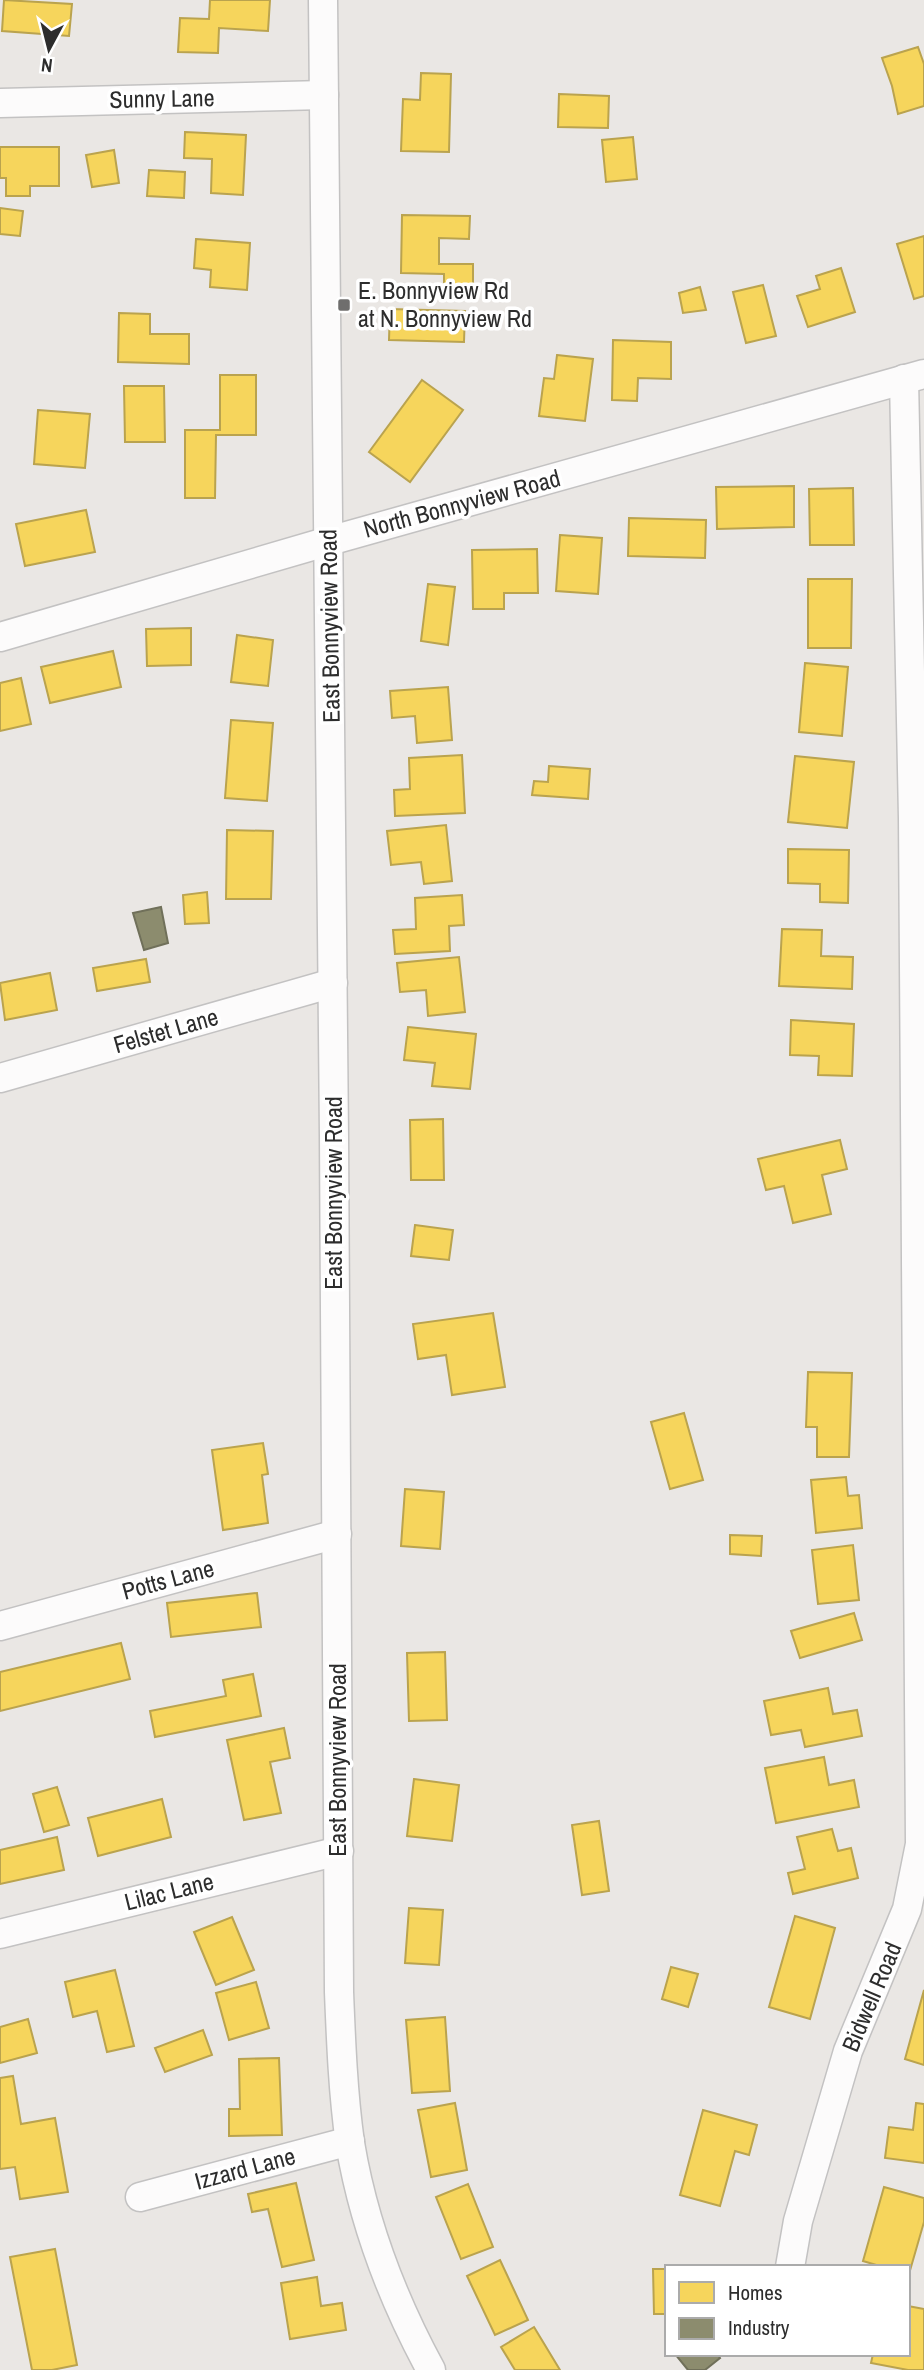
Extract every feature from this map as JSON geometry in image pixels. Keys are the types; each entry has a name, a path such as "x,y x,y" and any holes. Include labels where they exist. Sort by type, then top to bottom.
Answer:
{"street":[{"name":"East Bonnyview Road","path":"323,0 341,2042 350,2141 362,2196 391,2286 431,2370"},
{"name":"Sunny Lane","path":"0,103 324,95"},
{"name":"North Bonnyview Road","path":"0,637 914,376"},
{"name":"Bidwell Road","path":"789,2265 798,2221 848,2051 907,1909 920,1843 913,818 914,376"},
{"name":"Felstet Lane","path":"0,1078 333,983"},
{"name":"Potts Lane","path":"0,1626 337,1534"},
{"name":"Lilac Lane","path":"0,1934 339,1851"},
{"name":"Izzard Lane","path":"140,2197 350,2141"}],"building: Homes":[{"path":"4,0 72,4 69,36 2,31"},
{"path":"210,0 270,0 268,31 219,28 218,53 178,52 180,18 209,19"},
{"path":"918,47 924,64 924,106 898,114 882,58"},
{"path":"421,73 451,74 449,152 401,151 403,99 420,100"},
{"path":"559,94 609,96 608,128 558,127"},
{"path":"185,132 246,135 243,195 211,193 212,159 184,158"},
{"path":"633,137 637,179 606,182 602,140"},
{"path":"0,147 59,147 59,186 30,186 30,196 6,196 6,178 0,178"},
{"path":"114,150 119,183 92,187 86,155"},
{"path":"149,170 185,172 184,198 147,196"},
{"path":"0,208 23,211 20,236 0,234"},
{"path":"402,215 470,216 469,239 439,238 439,264 473,264 473,290 444,290 444,274 401,273"},
{"path":"924,236 924,296 914,299 897,244"},
{"path":"196,239 250,243 247,290 210,287 211,270 194,268"},
{"path":"841,268 855,312 808,327 797,296 820,289 816,276"},
{"path":"763,285 776,336 746,343 733,292"},
{"path":"700,287 706,310 683,313 679,293"},
{"path":"390,309 465,311 464,342 389,340"},
{"path":"119,313 150,314 150,334 189,334 189,364 118,362"},
{"path":"613,340 671,342 671,379 638,378 637,401 612,400"},
{"path":"557,355 593,359 585,421 539,416 544,378 554,379"},
{"path":"220,375 256,375 256,435 216,435 215,498 185,498 185,430 220,430"},
{"path":"422,380 463,410 410,482 369,452"},
{"path":"124,386 164,386 165,442 125,442"},
{"path":"38,410 90,414 85,468 34,464"},
{"path":"794,486 794,527 717,529 716,487"},
{"path":"853,488 854,545 810,545 809,489"},
{"path":"86,510 95,552 25,566 16,524"},
{"path":"629,518 706,520 705,558 628,556"},
{"path":"560,535 602,538 598,594 556,591"},
{"path":"537,549 538,593 504,593 504,609 473,609 472,550"},
{"path":"808,579 852,579 851,648 808,648"},
{"path":"428,584 455,587 448,645 421,641"},
{"path":"191,628 191,665 147,666 146,629"},
{"path":"237,635 273,640 268,686 231,682"},
{"path":"113,651 121,687 50,703 41,667"},
{"path":"805,663 848,667 842,736 799,732"},
{"path":"21,678 31,724 0,731 0,683"},
{"path":"448,687 452,740 417,743 415,716 392,718 390,691"},
{"path":"231,720 273,723 267,801 225,798"},
{"path":"462,755 465,813 395,816 394,790 410,789 409,758"},
{"path":"795,756 854,762 847,828 788,822"},
{"path":"549,766 590,769 588,799 532,795 534,781 548,782"},
{"path":"446,825 452,881 424,884 421,862 391,865 387,831"},
{"path":"227,830 273,831 271,899 226,899"},
{"path":"788,849 849,850 848,903 820,902 820,884 788,883"},
{"path":"207,892 209,923 185,924 183,895"},
{"path":"462,895 464,925 449,926 450,951 395,954 393,930 416,929 415,898"},
{"path":"782,929 822,930 821,956 853,957 852,989 779,986"},
{"path":"459,957 465,1012 428,1016 426,990 400,992 397,963"},
{"path":"146,959 150,982 97,991 93,968"},
{"path":"50,973 57,1010 5,1020 0,983"},
{"path":"791,1020 854,1024 852,1076 818,1075 819,1056 790,1055"},
{"path":"408,1027 476,1034 470,1089 432,1086 435,1063 404,1060"},
{"path":"443,1119 444,1180 411,1180 410,1120"},
{"path":"840,1140 847,1169 822,1175 831,1214 793,1223 784,1186 766,1190 758,1159"},
{"path":"415,1225 453,1230 449,1260 411,1256"},
{"path":"493,1313 505,1387 452,1395 446,1355 418,1359 413,1324"},
{"path":"808,1372 852,1373 849,1457 817,1457 817,1427 806,1427"},
{"path":"684,1413 703,1480 670,1489 651,1422"},
{"path":"263,1443 268,1474 262,1475 268,1523 223,1530 212,1450"},
{"path":"846,1477 848,1496 859,1495 862,1528 816,1533 811,1480"},
{"path":"405,1489 444,1492 440,1549 401,1546"},
{"path":"730,1535 762,1536 761,1556 730,1554"},
{"path":"853,1545 859,1600 818,1604 812,1550"},
{"path":"257,1593 261,1627 171,1637 167,1603"},
{"path":"854,1613 862,1640 800,1658 791,1631"},
{"path":"121,1643 130,1679 0,1711 0,1672"},
{"path":"445,1652 447,1720 409,1721 407,1653"},
{"path":"253,1674 261,1716 155,1737 150,1711 226,1696 223,1680"},
{"path":"828,1688 833,1714 857,1710 862,1736 805,1747 801,1730 771,1735 764,1701"},
{"path":"284,1728 290,1758 270,1762 281,1813 244,1820 227,1740"},
{"path":"824,1757 829,1785 854,1780 859,1807 776,1823 765,1768"},
{"path":"414,1779 459,1785 452,1841 407,1836"},
{"path":"57,1787 69,1825 44,1832 33,1794"},
{"path":"162,1799 171,1837 98,1856 88,1818"},
{"path":"599,1821 609,1891 582,1895 572,1825"},
{"path":"832,1829 838,1851 851,1848 858,1878 793,1894 788,1873 805,1869 797,1837"},
{"path":"57,1837 64,1870 0,1884 0,1850"},
{"path":"409,1908 443,1910 439,1965 405,1963"},
{"path":"795,1916 835,1928 810,2019 769,2007"},
{"path":"232,1917 254,1970 216,1985 194,1932"},
{"path":"671,1967 698,1974 688,2007 662,1999"},
{"path":"115,1970 134,2046 107,2052 97,2011 73,2017 65,1982"},
{"path":"256,1982 269,2028 229,2040 216,1993"},
{"path":"924,1990 924,2065 905,2059"},
{"path":"445,2017 450,2091 412,2093 406,2020"},
{"path":"28,2019 37,2053 0,2063 0,2027"},
{"path":"203,2030 212,2055 165,2072 155,2048"},
{"path":"279,2058 282,2135 229,2136 229,2109 240,2109 239,2059"},
{"path":"13,2076 21,2124 55,2118 68,2192 20,2199 15,2167 0,2169 0,2078"},
{"path":"455,2103 467,2170 431,2177 418,2110"},
{"path":"916,2103 924,2104 924,2163 885,2158 889,2127 913,2130"},
{"path":"703,2110 757,2125 749,2155 735,2151 720,2206 680,2195"},
{"path":"296,2183 314,2260 282,2267 268,2209 252,2212 248,2194"},
{"path":"468,2184 493,2247 461,2259 436,2197"},
{"path":"884,2187 924,2198 924,2222 910,2271 910,2265 876,2265 863,2261"},
{"path":"55,2249 77,2365 52,2370 32,2370 10,2257"},
{"path":"500,2260 528,2320 495,2335 467,2276"},
{"path":"653,2269 665,2269 665,2314 654,2314"},
{"path":"317,2277 321,2306 342,2303 346,2330 290,2339 281,2283"},
{"path":"910,2306 924,2309 924,2370 871,2363 873,2356 910,2356"},
{"path":"534,2327 560,2370 515,2370 501,2347"}],"building: Industry":[{"path":"161,907 168,943 144,950 133,913"},
{"path":"677,2356 720,2358 705,2370 688,2370"}],"place":[{"name":"E. Bonnyview Rd at N. Bonnyview Rd","path":"344,305"}]}
